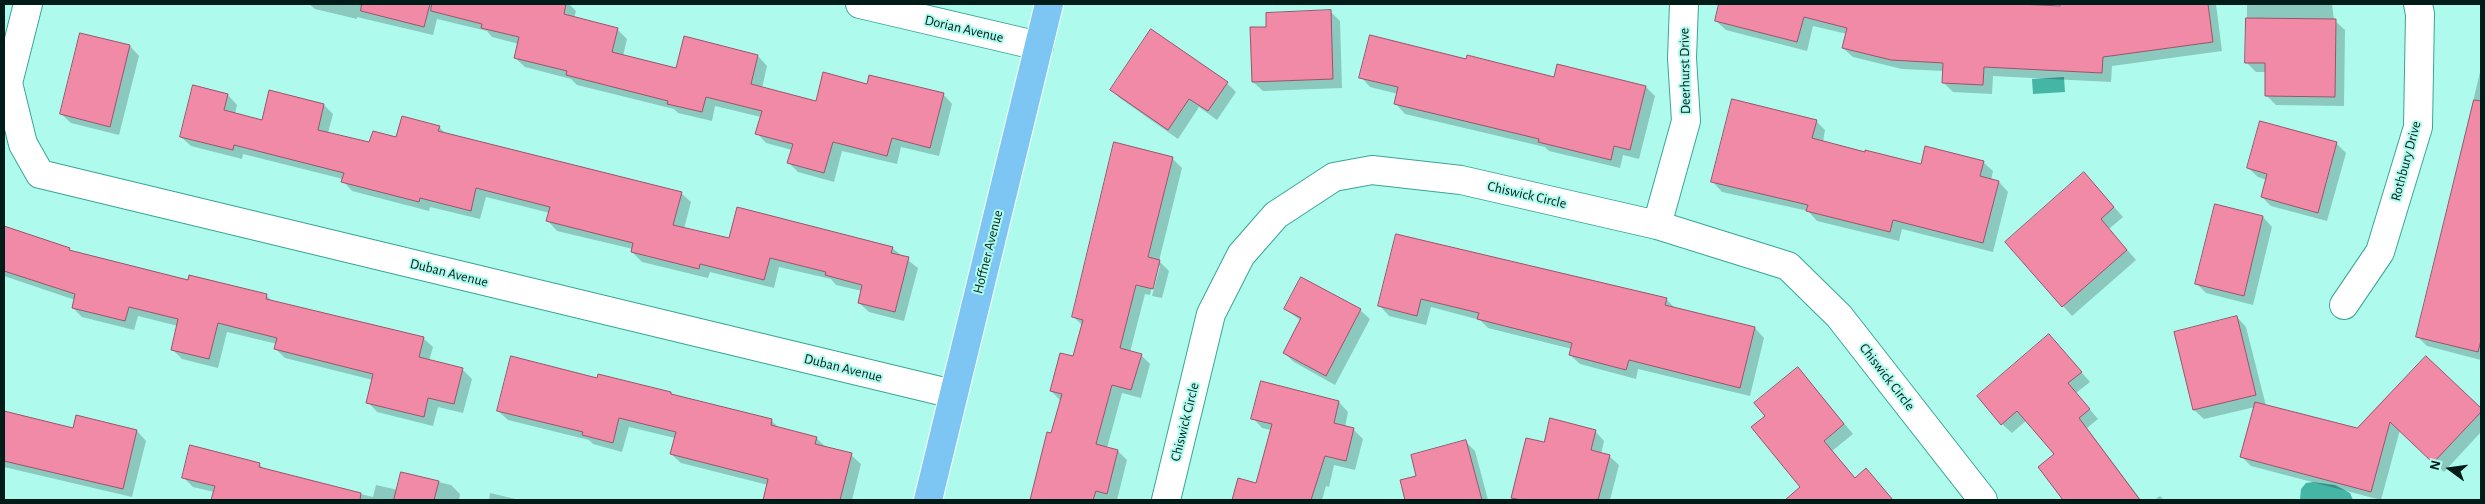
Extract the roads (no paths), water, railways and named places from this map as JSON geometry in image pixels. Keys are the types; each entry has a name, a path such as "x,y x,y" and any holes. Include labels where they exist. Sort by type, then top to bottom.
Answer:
{"main road":[{"name":"Hoffner Avenue","path":"928,500 1049,4"}],"street":[{"name":"Duban Avenue","path":"28,4 8,83 24,144 40,174 953,394"},
{"name":"Dorian Avenue","path":"860,4 1039,46"},
{"name":"Deerhurst Drive","path":"1657,225 1686,121 1682,58 1684,4"},
{"name":"Rothbury Drive","path":"2344,305 2380,252 2418,128 2420,14 2418,4"},
{"name":"Chiswick Circle","path":"1166,500 1211,314 1241,255 1276,215 1334,177 1372,170 1461,180 1657,225 1788,266 1839,316 1983,500"}]}
